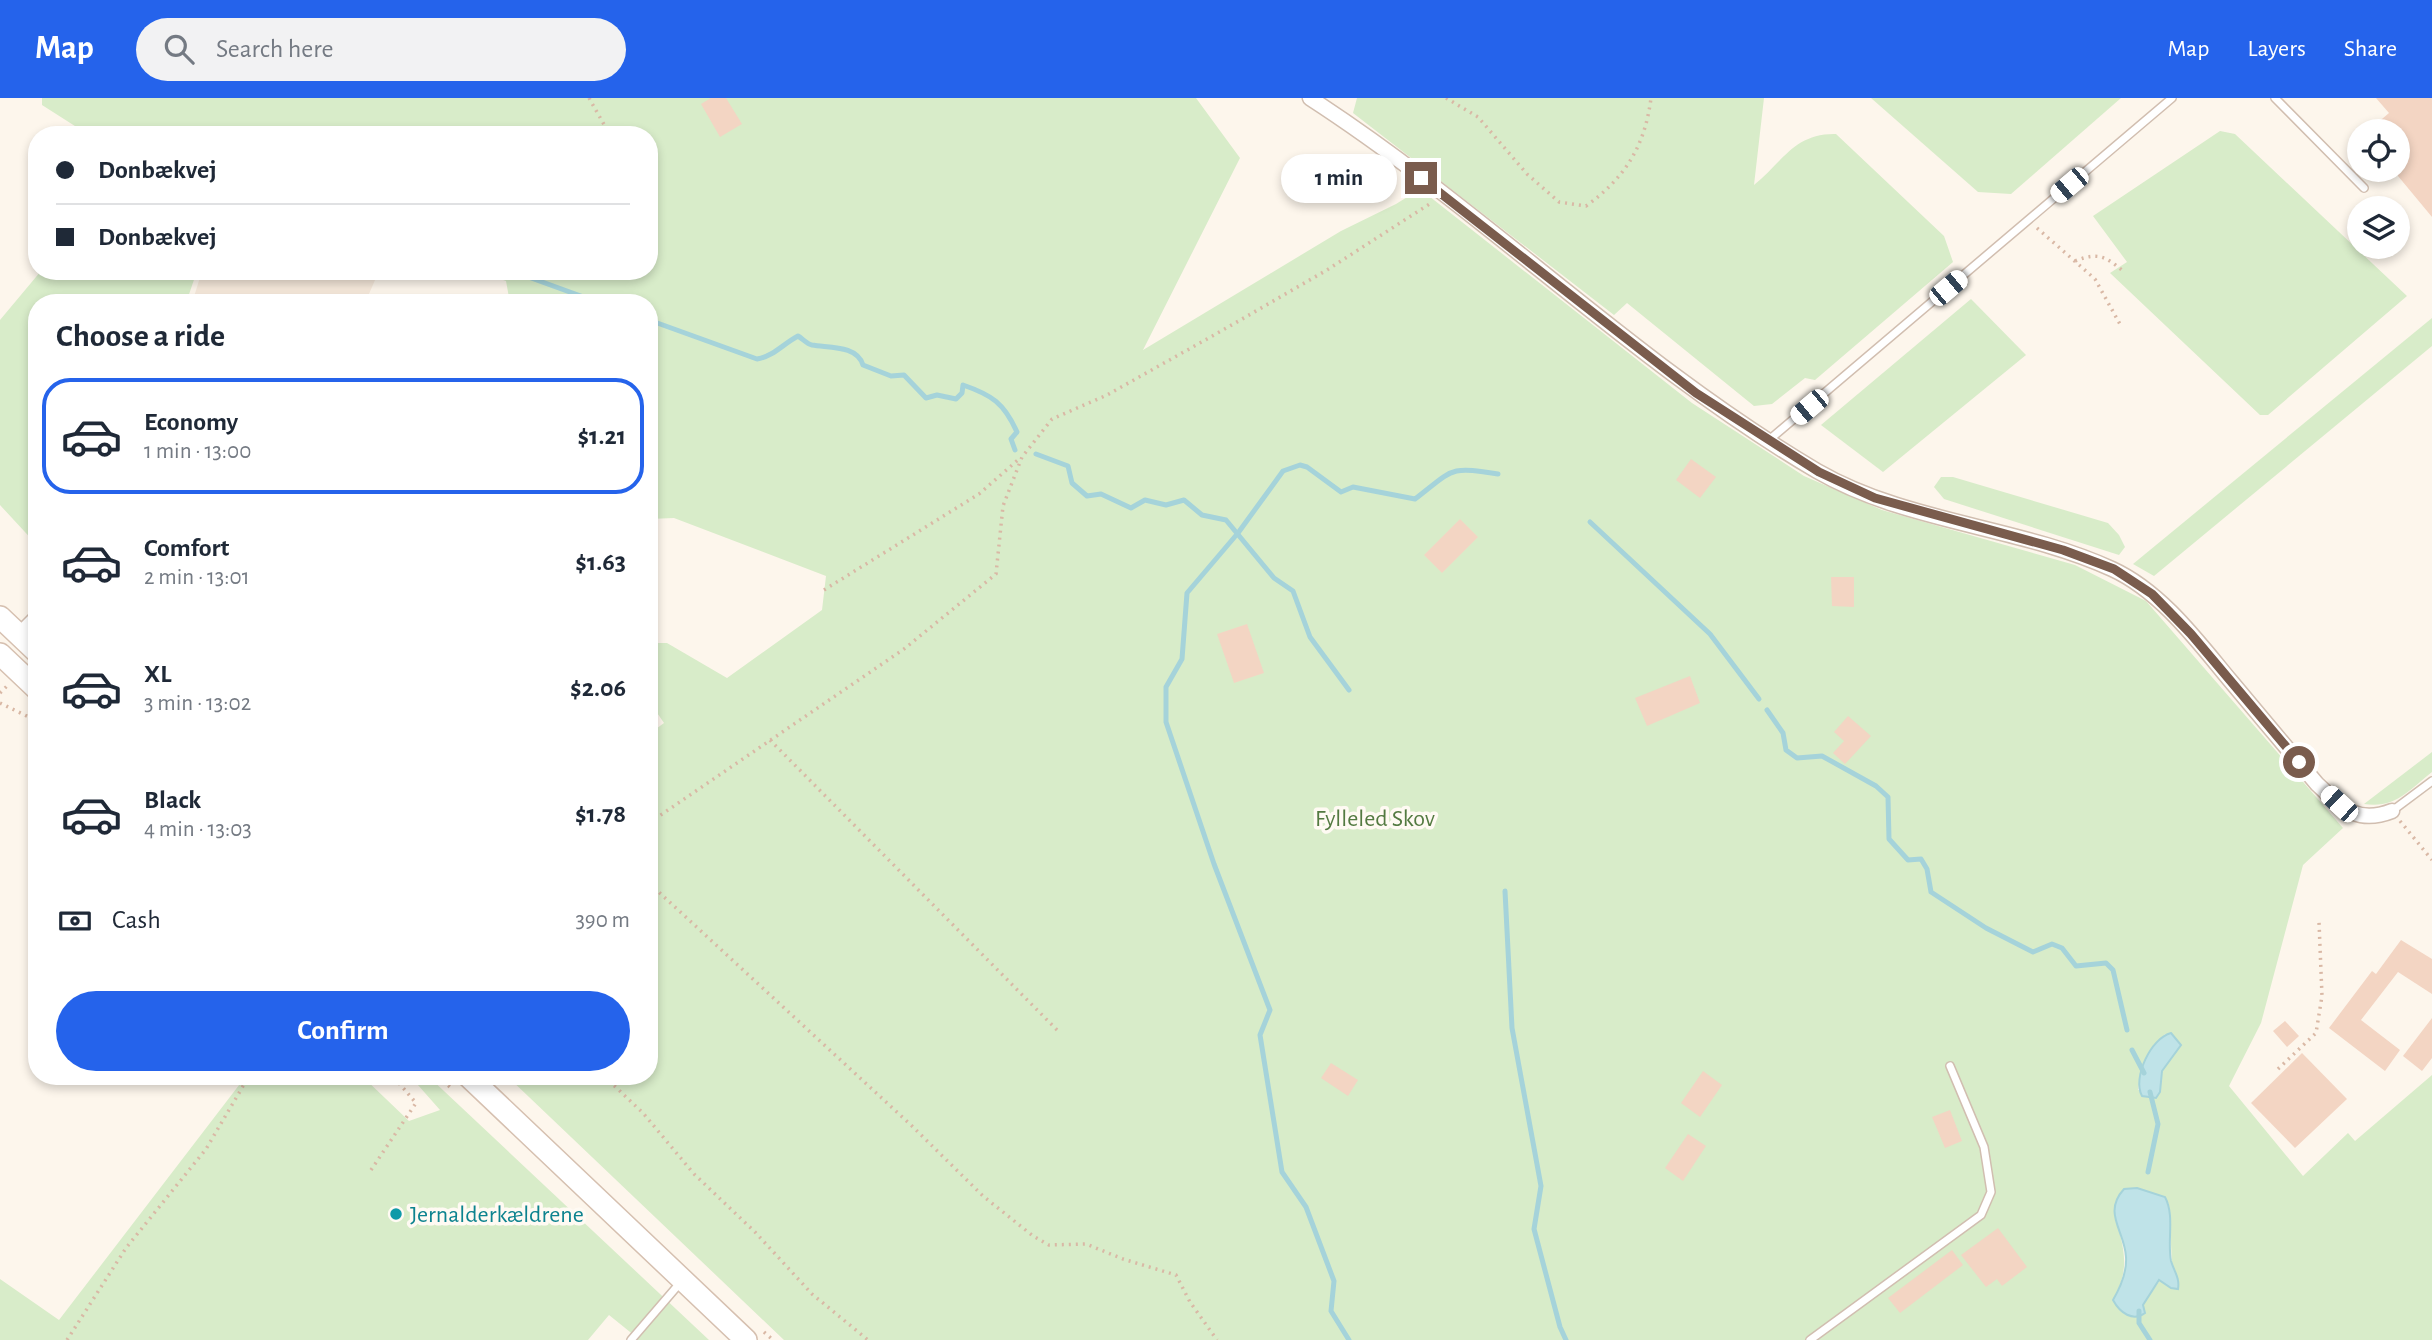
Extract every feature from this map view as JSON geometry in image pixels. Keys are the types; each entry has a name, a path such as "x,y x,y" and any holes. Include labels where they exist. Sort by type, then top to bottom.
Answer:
{"main road":[{"path":"0,617 28,644"},
{"path":"1,654 28,680"},
{"path":"477,1085 746,1340"}],"street":[{"path":"1310,98 1443,194 1696,393 1819,472 1875,498 2063,550 2114,569 2152,594 2191,634 2317,784 2339,804 2355,814 2376,817 2392,811"},
{"path":"19,635 28,626"}],"lane":[{"path":"1769,440 2172,98"},
{"path":"2275,98 2364,188"},
{"path":"2392,811 2432,782"},
{"path":"1810,1340 1981,1215 1991,1192 1984,1147 1950,1066"},
{"path":"631,1340 683,1280"}],"path":[{"path":"589,98 605,126"},
{"path":"1446,98 1478,117 1527,174 1559,202 1586,206 1606,191 1632,159 1644,138 1651,98"},
{"path":"824,590 979,494 1021,457 1052,419 1107,395 1223,330 1327,270 1443,194"},
{"path":"2028,220 2095,279 2121,326"},
{"path":"2075,261 2092,254 2109,260 2123,271"},
{"path":"658,818 904,649 996,574 1003,506 1021,457"},
{"path":"0,703 28,717"},
{"path":"769,740 1059,1032"},
{"path":"2392,811 2432,860"},
{"path":"658,891 912,1126 983,1196 1032,1236 1049,1245 1086,1244 1123,1259 1176,1275 1190,1302 1217,1340"},
{"path":"2278,1069 2316,1033 2322,996 2319,922"},
{"path":"67,1340 126,1248 206,1149 244,1085"},
{"path":"371,1170 416,1103 401,1085"},
{"path":"613,1085 643,1113 694,1174 755,1232 812,1294 868,1340"}],"shaded area":[{"path":"199,280 375,280 369,294 195,294"}],"green space":[{"name":"Fylleled Skov","path":"42,98 1196,98 1240,158 1143,350 1341,231 1420,189 1692,403 1804,476 1882,510 2075,565 2146,601 2343,828 2303,865 2261,1023 2229,1086 2303,1176 2348,1133 2355,1141 2432,1075 2432,1340 784,1340 516,1085 658,1085 658,727 664,723 658,714 658,643 667,643 727,678 822,610 826,576 674,518 658,519 658,294 508,294 506,281 503,280 658,280 658,126 75,126 42,105","holes":["2165,1034 2181,1045 2162,1071 2160,1092 2138,1090 2147,1060","2137,1188 2165,1197 2169,1205 2172,1264 2142,1305 2113,1300 2124,1264 2118,1227"]},
{"path":"1357,98 1764,98 1754,185 1799,144 1810,138 1836,134 1944,236 1953,262 1815,380 1805,378 1772,404 1754,406 1627,303 1614,315 1353,113"},
{"path":"1871,98 2121,98 2011,194 1978,192"},
{"path":"2220,131 2235,134 2347,239 2347,259 2368,259 2407,296 2268,415 2260,415 2110,273 2127,262 2093,216"},
{"path":"33,280 194,280 189,294 28,294 28,535 0,505 0,320"},
{"path":"1971,299 2026,355 1883,472 1821,425"},
{"path":"2432,318 2432,346 2154,576 2133,564"},
{"path":"1941,477 1953,477 2108,523 2125,547 2119,555 1944,499 1934,487"},
{"path":"2432,752 2432,772 2409,791 2384,804 2364,804"},
{"path":"239,1085 371,1085 409,1121 440,1110 418,1085 438,1085 709,1340 635,1340 635,1336 609,1315 588,1340 0,1340 0,1279 59,1320"}],"water":[{"path":"2171,1033 2181,1045 2162,1071 2160,1092 2156,1098 2142,1096 2140,1079 2145,1060 2157,1042"},
{"path":"2137,1188 2165,1197 2168,1204 2170,1253 2178,1289 2159,1280 2143,1305 2145,1313 2136,1317 2123,1312 2113,1300 2126,1263 2115,1206 2124,1189"}],"building":[{"path":"711,98 726,98 742,124 720,137 701,104"},
{"path":"2376,98 2432,98 2432,217 2403,182 2410,182 2410,119 2382,119 2389,113"},
{"path":"1691,459 1716,477 1700,498 1676,480"},
{"path":"1460,519 1478,537 1442,573 1424,555"},
{"path":"1831,577 1854,577 1854,607 1832,606"},
{"path":"1247,624 1264,673 1234,683 1217,634"},
{"path":"1690,676 1700,703 1647,726 1635,698"},
{"path":"1848,716 1871,736 1845,764 1833,753 1844,741 1834,732"},
{"path":"2401,940 2432,959 2432,994 2398,972 2361,1020 2400,1050 2385,1071 2329,1028 2372,971 2376,974"},
{"path":"2432,1018 2432,1058 2422,1071 2403,1056"},
{"path":"2285,1021 2299,1036 2287,1047 2273,1031"},
{"path":"2302,1053 2347,1099 2295,1148 2251,1103"},
{"path":"1331,1063 1358,1080 1348,1096 1321,1078"},
{"path":"1703,1071 1722,1085 1700,1117 1681,1103"},
{"path":"1950,1110 1962,1141 1945,1148 1932,1117"},
{"path":"1688,1134 1706,1146 1683,1181 1665,1168"},
{"path":"1998,1228 2027,1267 2002,1286 1997,1279 1986,1287 1961,1255"},
{"path":"1952,1250 1963,1265 1900,1313 1888,1298"}],"waterway":[{"path":"537,280 575,294"},
{"path":"658,323 757,359 773,353 798,336 812,345 849,351 855,354 863,365 891,376 904,375 926,398 937,395 956,399 962,393 963,385 982,392 1002,407 1017,432 1011,439 1015,450"},
{"path":"1036,454 1068,466 1072,483 1087,496 1101,494 1131,508 1145,500 1166,505 1184,500 1202,515 1226,520 1274,578 1293,591 1310,637 1349,690"},
{"path":"1349,1340 1331,1311 1334,1281 1306,1207 1282,1172 1260,1035 1270,1010 1214,864 1166,722 1166,687 1182,659 1187,593 1238,533 1283,471 1300,465 1307,467 1341,492 1353,487 1415,499 1452,472 1469,470 1498,474"},
{"path":"1590,522 1710,634 1759,699"},
{"path":"1767,710 1783,733 1786,750 1797,758 1822,756 1876,786 1888,797 1889,839 1908,860 1921,859 1927,869 1931,892 1986,928 2033,952 2052,944 2062,948 2076,966 2106,963 2113,970 2127,1030"},
{"path":"1505,891 1512,1028 1541,1186 1534,1229 1560,1327 1566,1340"},
{"path":"2132,1050 2144,1073"},
{"path":"2148,1172 2158,1124 2150,1092"},
{"path":"2139,1311 2139,1323 2150,1340"}],"place":[{"name":"Jernalderkældrene","path":"396,1214"}],"route":[{"path":"1421,178 1696,393 1819,472 1875,498 2063,550 2114,569 2152,594 2191,634 2299,762"}]}
